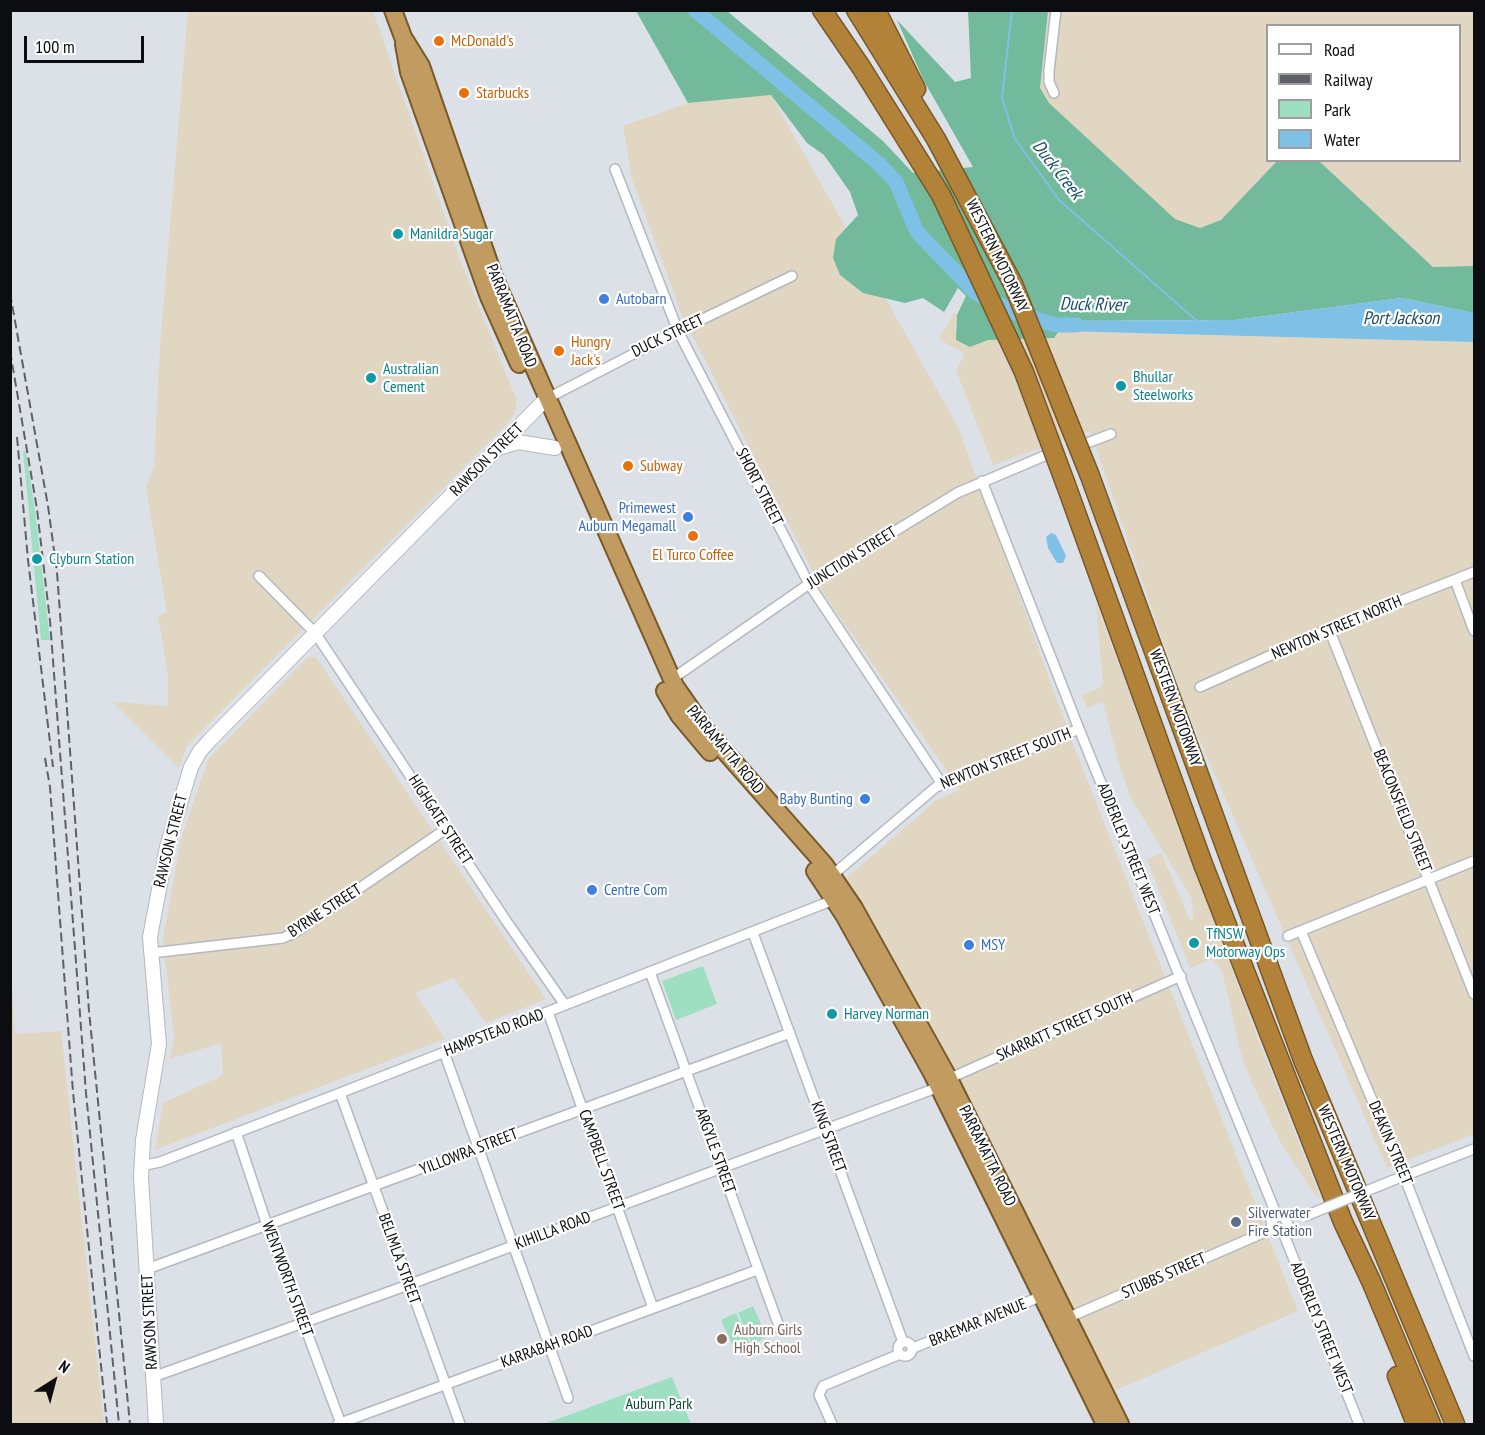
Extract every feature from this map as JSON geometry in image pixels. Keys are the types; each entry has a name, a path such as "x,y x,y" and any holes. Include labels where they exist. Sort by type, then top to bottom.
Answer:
{"highway":[{"name":"PARRAMATTA ROAD","path":"393,10 403,37 421,66 494,277 542,403 672,679 705,729 828,878 840,896 944,1083 1061,1321 1105,1425"},
{"name":"WESTERN MOTORWAY","path":"822,10 905,130"},
{"name":"WESTERN MOTORWAY","path":"837,10 940,195 1024,372 1203,864 1343,1222 1371,1281 1431,1425"},
{"name":"WESTERN MOTORWAY","path":"856,10 936,139 1012,284 1090,476 1303,1060 1455,1425"},
{"path":"876,10 914,83 936,139"},
{"name":"PARRAMATTA ROAD","path":"542,403 555,448 669,698 693,732 828,878"},
{"name":"PARRAMATTA ROAD","path":"944,1083 1042,1296 1061,1321 1120,1425"},
{"path":"1343,1222 1362,1285 1416,1425"}],"main road":[{"name":"RAWSON STREET","path":"156,1425 141,1166 159,1044 150,938 166,847 195,759 542,403"},
{"path":"498,449 518,442 555,448"}],"street":[{"path":"1054,93 1049,82 1049,71 1056,10"},
{"name":"SHORT STREET","path":"615,169 678,331 809,584 942,784"},
{"name":"DUCK STREET","path":"542,403 678,331 792,276"},
{"path":"1087,443 1111,434"},
{"name":"JUNCTION STREET","path":"672,679 809,584 957,493 1044,456"},
{"name":"ADDERLEY STREET WEST","path":"982,481 1078,729 1181,976 1276,1216"},
{"name":"NEWTON STREET NORTH","path":"1200,687 1329,629 1474,572"},
{"name":"HIGHGATE STREET","path":"259,576 315,634 565,1005"},
{"path":"1455,580 1474,631"},
{"name":"BEACONSFIELD STREET","path":"1329,629 1474,993"},
{"name":"NEWTON STREET SOUTH","path":"828,878 921,797 942,784 1078,729"},
{"name":"BYRNE STREET","path":"151,953 283,938 294,933 446,829"},
{"path":"1288,936 1474,861"},
{"name":"HAMPSTEAD ROAD","path":"141,1166 159,1162 340,1093 753,933 840,896"},
{"name":"DEAKIN STREET","path":"1301,931 1404,1176 1474,1356"},
{"name":"KING STREET","path":"753,933 903,1342"},
{"name":"ARGYLE STREET","path":"650,972 780,1329"},
{"name":"SKARRATT STREET SOUTH","path":"944,1083 1181,976"},
{"name":"CAMPBELL STREET","path":"548,1012 653,1308"},
{"name":"YILLOWRA STREET","path":"147,1269 267,1227 790,1033"},
{"path":"444,1052 568,1398"},
{"name":"KIHILLA ROAD","path":"153,1377 408,1286 826,1130 944,1083"},
{"name":"BELIMLA STREET","path":"340,1093 372,1188 460,1425"},
{"name":"WENTWORTH STREET","path":"236,1132 267,1227 340,1424"},
{"path":"1286,1228 1284,1217 1276,1216 1271,1221 1272,1229 1278,1233 1286,1228 1303,1217 1474,1149"},
{"name":"ADDERLEY STREET WEST","path":"1286,1228 1359,1425"},
{"name":"STUBBS STREET","path":"1061,1321 1272,1229"},
{"name":"KARRABAH ROAD","path":"340,1424 757,1270"},
{"name":"BRAEMAR AVENUE","path":"913,1348 1042,1296"},
{"path":"832,1425 819,1395 823,1386 900,1354 908,1356 913,1348 909,1343 903,1342 898,1347 900,1354"}],"shaded area":[{"path":"188,11 373,11 461,262 517,401 514,414 507,424 187,746 179,768 113,702 168,706 168,676 158,615 167,613 146,487 154,467 160,347"},
{"path":"1048,11 1474,11 1474,266 1433,267 1320,162 1461,162 1461,24 1266,24 1266,162 1276,162 1221,220 1200,228 1175,219 1049,103 1040,88"},
{"path":"771,95 958,427 1074,747 1298,1311 1112,1392 951,1064 846,878 937,800 960,790 824,594 682,315 632,179 623,126 688,103"},
{"path":"954,313 957,315 955,330 970,347 988,340 1054,338 1059,331 1474,342 1474,1134 1387,1168 1188,713 1090,431 993,465 956,370 965,354 939,339"},
{"path":"1096,604 1255,1031 1320,1197 1317,1197 1282,1145 1252,1083 1242,1058 1222,970 1211,959 1190,968 1147,860 1161,853 1190,920 1194,918 1191,897 1131,798 1119,764 1103,702 1087,708 1082,695 1100,688 1103,682"},
{"path":"308,657 316,657 546,999 486,1023 454,978 415,993 445,1039 155,1150 163,1103 223,1075 221,1043 170,1059 174,1039 163,938 181,839 208,759"},
{"path":"11,966 15,1034 61,1031 104,1424 11,1424"}],"green space":[{"path":"636,11 727,11 883,141 913,173 973,167 924,81 897,20 955,82 971,78 968,11 1048,11 1040,88 1049,103 1175,219 1200,228 1221,220 1276,162 1320,162 1433,267 1474,266 1474,313 1402,298 1235,320 1053,321 1059,331 1054,338 988,340 970,347 956,340 957,315 966,296 958,288 944,312 923,298 905,303 863,293 840,275 833,258 836,239 858,215 850,192 824,155 807,143 771,95 688,103"},
{"path":"23,451 26,451 36,518 50,640 41,640"},
{"path":"703,966 717,1004 676,1020 662,981"},
{"path":"753,1306 767,1337 752,1344 738,1313"},
{"path":"736,1313 750,1344 735,1351 721,1320"},
{"name":"Auburn Park","path":"672,1377 691,1424 544,1424"}],"water":[{"name":"Port Jackson","path":"1402,298 1474,313 1474,342 1059,331 1053,321 1235,320"},
{"path":"1051,533 1056,535 1066,556 1063,563 1057,563 1048,548 1046,537"}],"waterway":[{"name":"Duck River","path":"695,10 879,164 896,182 917,232 976,293 1016,313 1056,325 1076,325"},
{"name":"Duck Creek","path":"1012,10 1002,98 1015,139 1059,200 1197,321"}],"railway":[{"path":"10,293 48,506 57,572 89,1011 130,1424"},
{"path":"10,351 37,509 50,621 86,1093 119,1424"},
{"path":"17,437 28,560 53,767"},
{"path":"45,758 50,787 73,1092 107,1424"}],"place":[{"name":"McDonald's","path":"439,41"},
{"name":"Starbucks","path":"464,93"},
{"name":"Manildra Sugar","path":"398,234"},
{"name":"Autobarn","path":"604,299"},
{"name":"Hungry Jack's","path":"559,351"},
{"name":"Australian Cement","path":"371,378"},
{"name":"Bhullar Steelworks","path":"1121,386"},
{"name":"Subway","path":"628,466"},
{"name":"Primewest Auburn Megamall","path":"688,517"},
{"name":"El Turco Coffee","path":"693,536"},
{"name":"Clyburn Station","path":"37,559"},
{"name":"Baby Bunting","path":"865,799"},
{"name":"Centre Com","path":"592,890"},
{"name":"TfNSW Motorway Ops","path":"1194,943"},
{"name":"MSY","path":"969,945"},
{"name":"Harvey Norman","path":"832,1014"},
{"name":"Silverwater Fire Station","path":"1236,1222"},
{"name":"Auburn Girls High School","path":"722,1339"}]}
